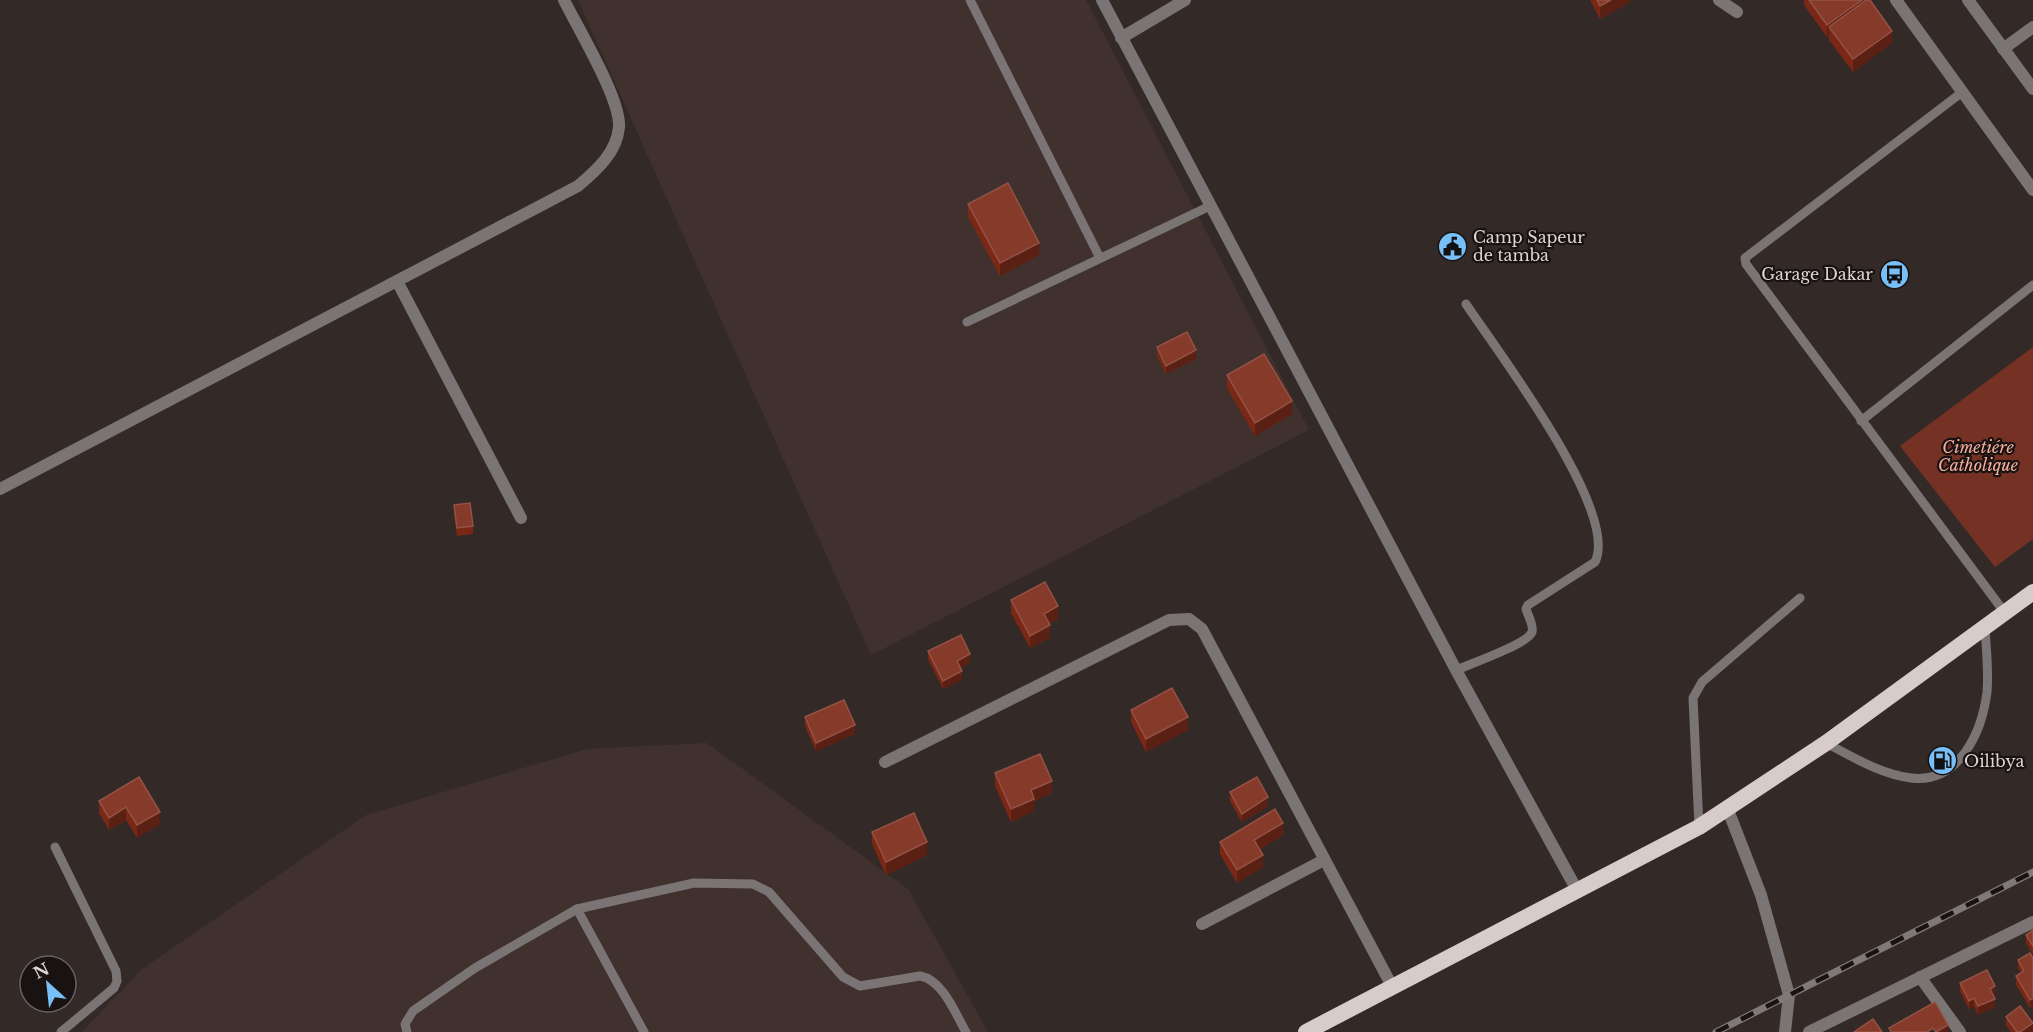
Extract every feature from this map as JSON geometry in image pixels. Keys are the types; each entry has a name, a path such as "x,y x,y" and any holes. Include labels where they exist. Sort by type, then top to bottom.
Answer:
{"highway":[{"path":"1306,1032 1700,827 1826,743 2033,592"}],"street":[{"path":"0,489 578,186 598,169 614,147 619,125 613,100 564,0"},
{"path":"1102,0 1456,670 1578,892"},
{"path":"1122,38 1185,0"},
{"path":"1719,0 1737,12"},
{"path":"1896,0 2033,190"},
{"path":"1968,0 2033,89"},
{"path":"2004,49 2033,27"},
{"path":"397,281 521,518"},
{"path":"885,762 1169,620 1189,619 1202,629 1393,988"},
{"path":"1728,810 1761,895 1789,995 1785,1032"},
{"path":"1202,924 1324,860"},
{"path":"1809,1032 2033,922"},
{"path":"1920,977 1960,1032"}],"lane":[{"path":"970,0 1100,258"},
{"path":"1961,93 1745,258 1746,264 2005,613"},
{"path":"968,322 1210,206"},
{"path":"1861,421 2033,285"},
{"path":"1456,670 1522,642 1532,634 1533,629 1526,609 1528,605 1595,562 1600,552 1600,539 1583,486 1545,422 1466,304"},
{"path":"1700,827 1693,698 1702,682 1800,598"},
{"path":"1826,743 1888,773 1930,778 1948,770 1970,747 1979,726 1987,692 1985,627"},
{"path":"55,847 116,971 117,981 114,988 61,1032"},
{"path":"407,1032 405,1024 413,1011 475,968 577,909 694,883 753,884 769,892 843,977 860,986 920,976 928,978 937,984 966,1032"},
{"path":"577,909 644,1032"}],"shaded area":[{"path":"578,0 1086,0 1309,430 871,655"},
{"path":"707,743 908,889 988,1032 82,1032 142,969 366,815 587,749"}],"green space":[{"name":"Cimetiére Catholique","path":"2033,347 2033,539 1995,567 1900,446"}],"building":[{"path":"1597,0 1611,0 1600,6"},
{"path":"1809,0 1862,0 1827,25"},
{"path":"1866,0 1870,0 1892,31 1853,59 1829,27"},
{"path":"1008,183 1039,243 1000,263 968,204"},
{"path":"1187,332 1196,350 1166,366 1157,347"},
{"path":"1264,354 1292,401 1255,423 1227,375"},
{"path":"470,503 473,526 457,528 454,505"},
{"path":"1045,582 1058,606 1044,614 1050,625 1030,636 1011,600"},
{"path":"961,635 970,654 957,661 962,671 943,681 928,651"},
{"path":"1172,688 1188,717 1146,739 1131,710"},
{"path":"844,700 855,725 816,743 805,717"},
{"path":"1040,754 1052,781 1031,790 1034,799 1011,809 995,773"},
{"path":"139,777 160,812 137,825 126,807 109,818 99,801"},
{"path":"1257,777 1268,797 1242,814 1230,792"},
{"path":"1275,809 1283,823 1254,840 1263,855 1237,870 1220,842"},
{"path":"914,813 927,842 886,862 872,832"},
{"path":"2033,930 2033,946 2026,935"},
{"path":"2030,953 2033,958 2033,998 2030,1000 2016,976 2024,971 2018,960"},
{"path":"1987,970 1995,986 1990,989 1995,999 1978,1006 1974,998 1969,1001 1960,983"},
{"path":"1935,1002 1948,1025 1936,1032 1933,1028 1927,1032 1891,1032 1889,1028"},
{"path":"2020,1006 2033,1023 2017,1032 2006,1017"},
{"path":"1873,1019 1882,1032 1854,1032"}],"railway":[{"path":"1716,1032 2033,872"}],"place":[{"name":"Camp Sapeur de tamba","path":"1452,246"},
{"name":"Garage Dakar","path":"1894,274"},
{"name":"Oilibya","path":"1943,761"}]}
